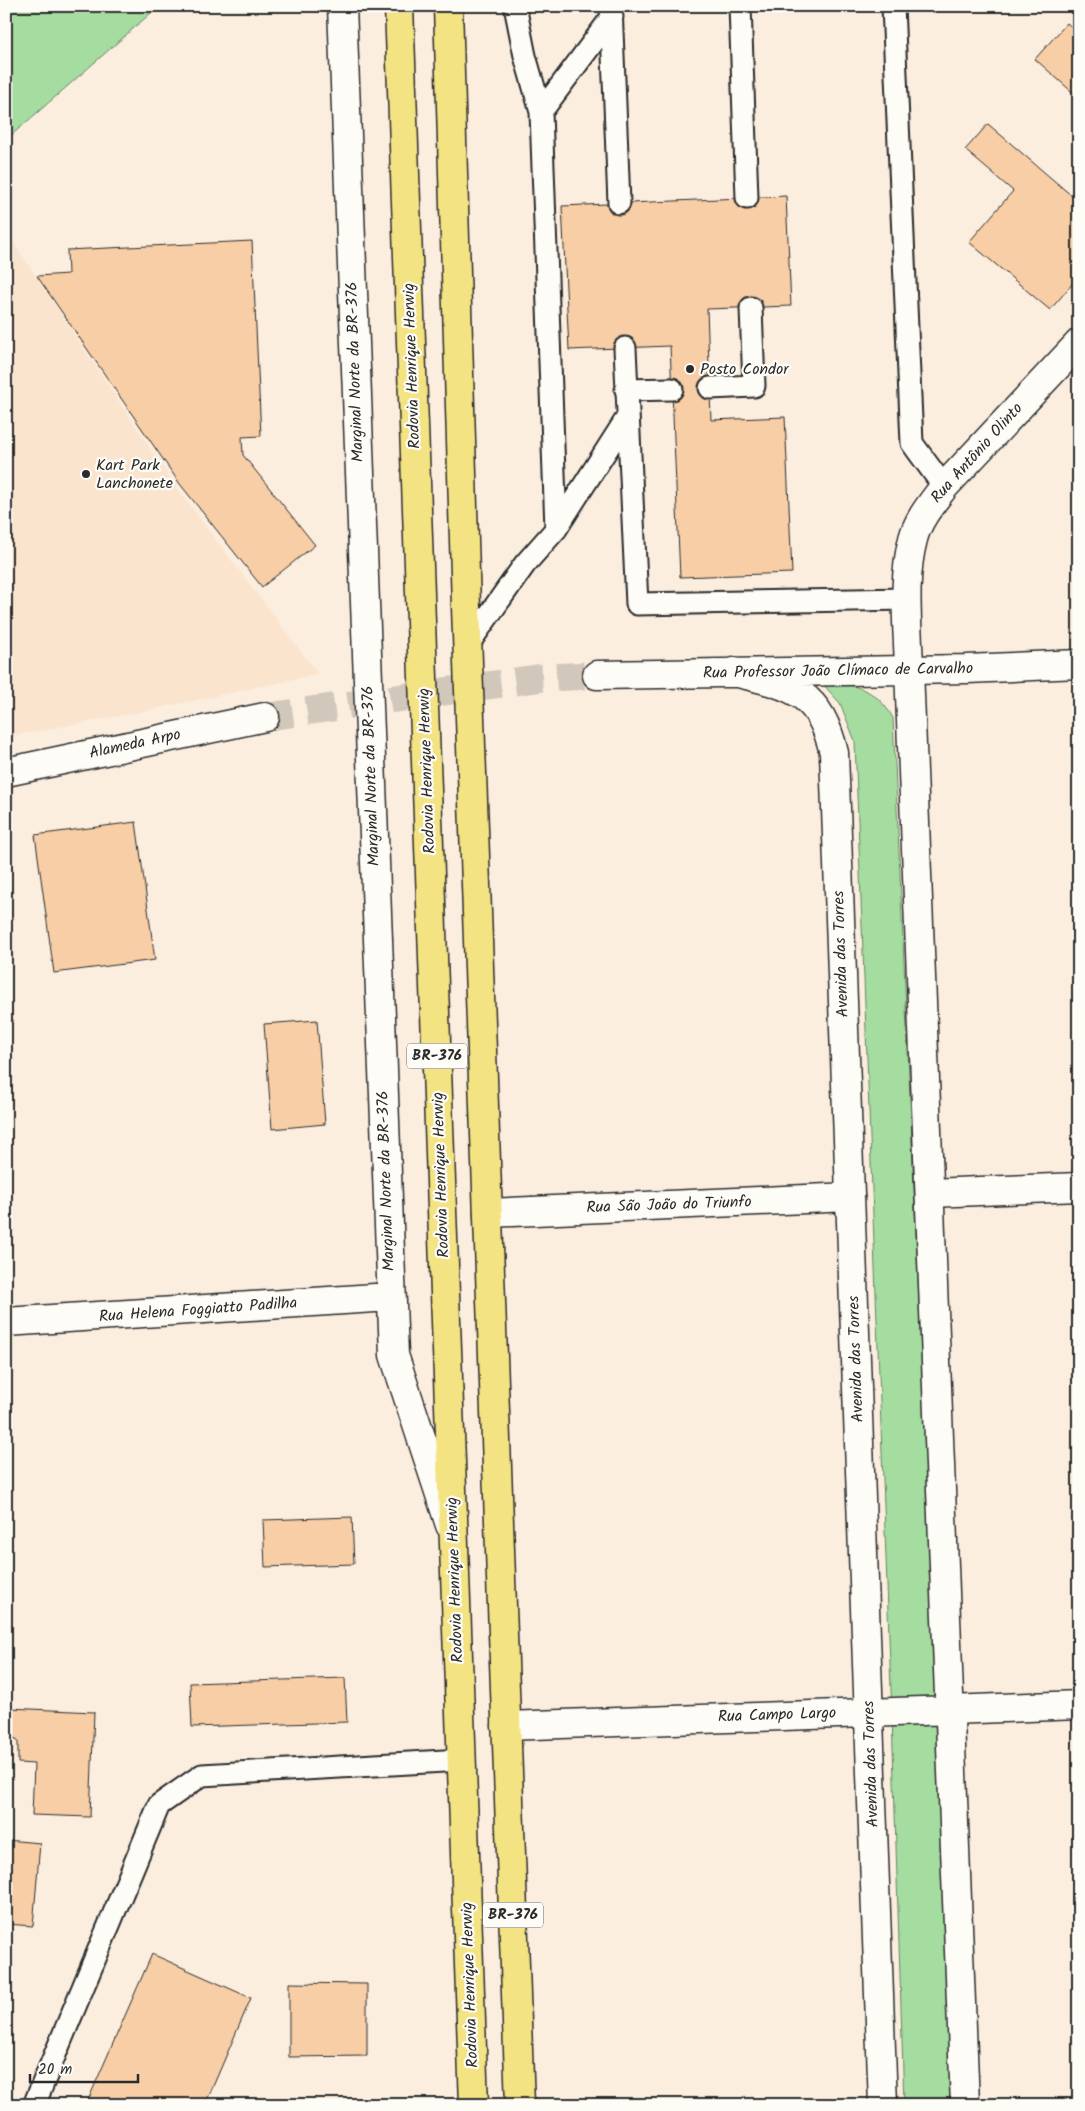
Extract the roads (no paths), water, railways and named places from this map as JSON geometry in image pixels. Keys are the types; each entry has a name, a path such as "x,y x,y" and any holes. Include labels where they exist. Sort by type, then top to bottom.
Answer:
{"highway":[{"name":"Rodovia Henrique Herwig","path":"399,6 474,2105"},
{"name":"BR-376","path":"448,6 468,646 520,2105"}],"main road":[{"name":"Marginal Norte da BR-376","path":"342,6 390,1297 394,1355 454,1537"},
{"name":"Rua Antônio Olinto","path":"909,669 908,564 913,538 926,511 944,487 1079,343"},
{"name":"Rua Professor João Clímaco de Carvalho","path":"597,675 1079,664"},
{"path":"909,669 965,2105"},
{"name":"Avenida das Torres","path":"734,672 771,681 794,690 817,707 828,728 834,753 882,2105"},
{"name":"Alameda Arpo","path":"6,772 265,717"},
{"path":"930,1193 1079,1187"},
{"name":"Rua São João do Triunfo","path":"488,1212 850,1197"},
{"name":"Rua Helena Foggiatto Padilha","path":"6,1322 390,1297"},
{"name":"Rua Campo Largo","path":"506,1726 1079,1705"}],"lane":[{"path":"515,6 525,56 541,112 556,529"},
{"path":"740,6 747,198"},
{"path":"893,6 912,443 944,487"},
{"path":"541,112 612,12"},
{"path":"612,12 619,203"},
{"path":"710,388 754,386 751,308"},
{"path":"624,348 637,604 907,599"},
{"path":"626,390 672,389"},
{"path":"468,646 525,564 556,529 627,418"},
{"path":"34,2105 159,1805 202,1775 462,1760"}],"tunnel":[{"path":"265,717 540,678 597,675"}],"place":[{"name":"Posto Condor","path":"690,369"},
{"name":"Kart Park Lanchonete","path":"86,474"}]}
